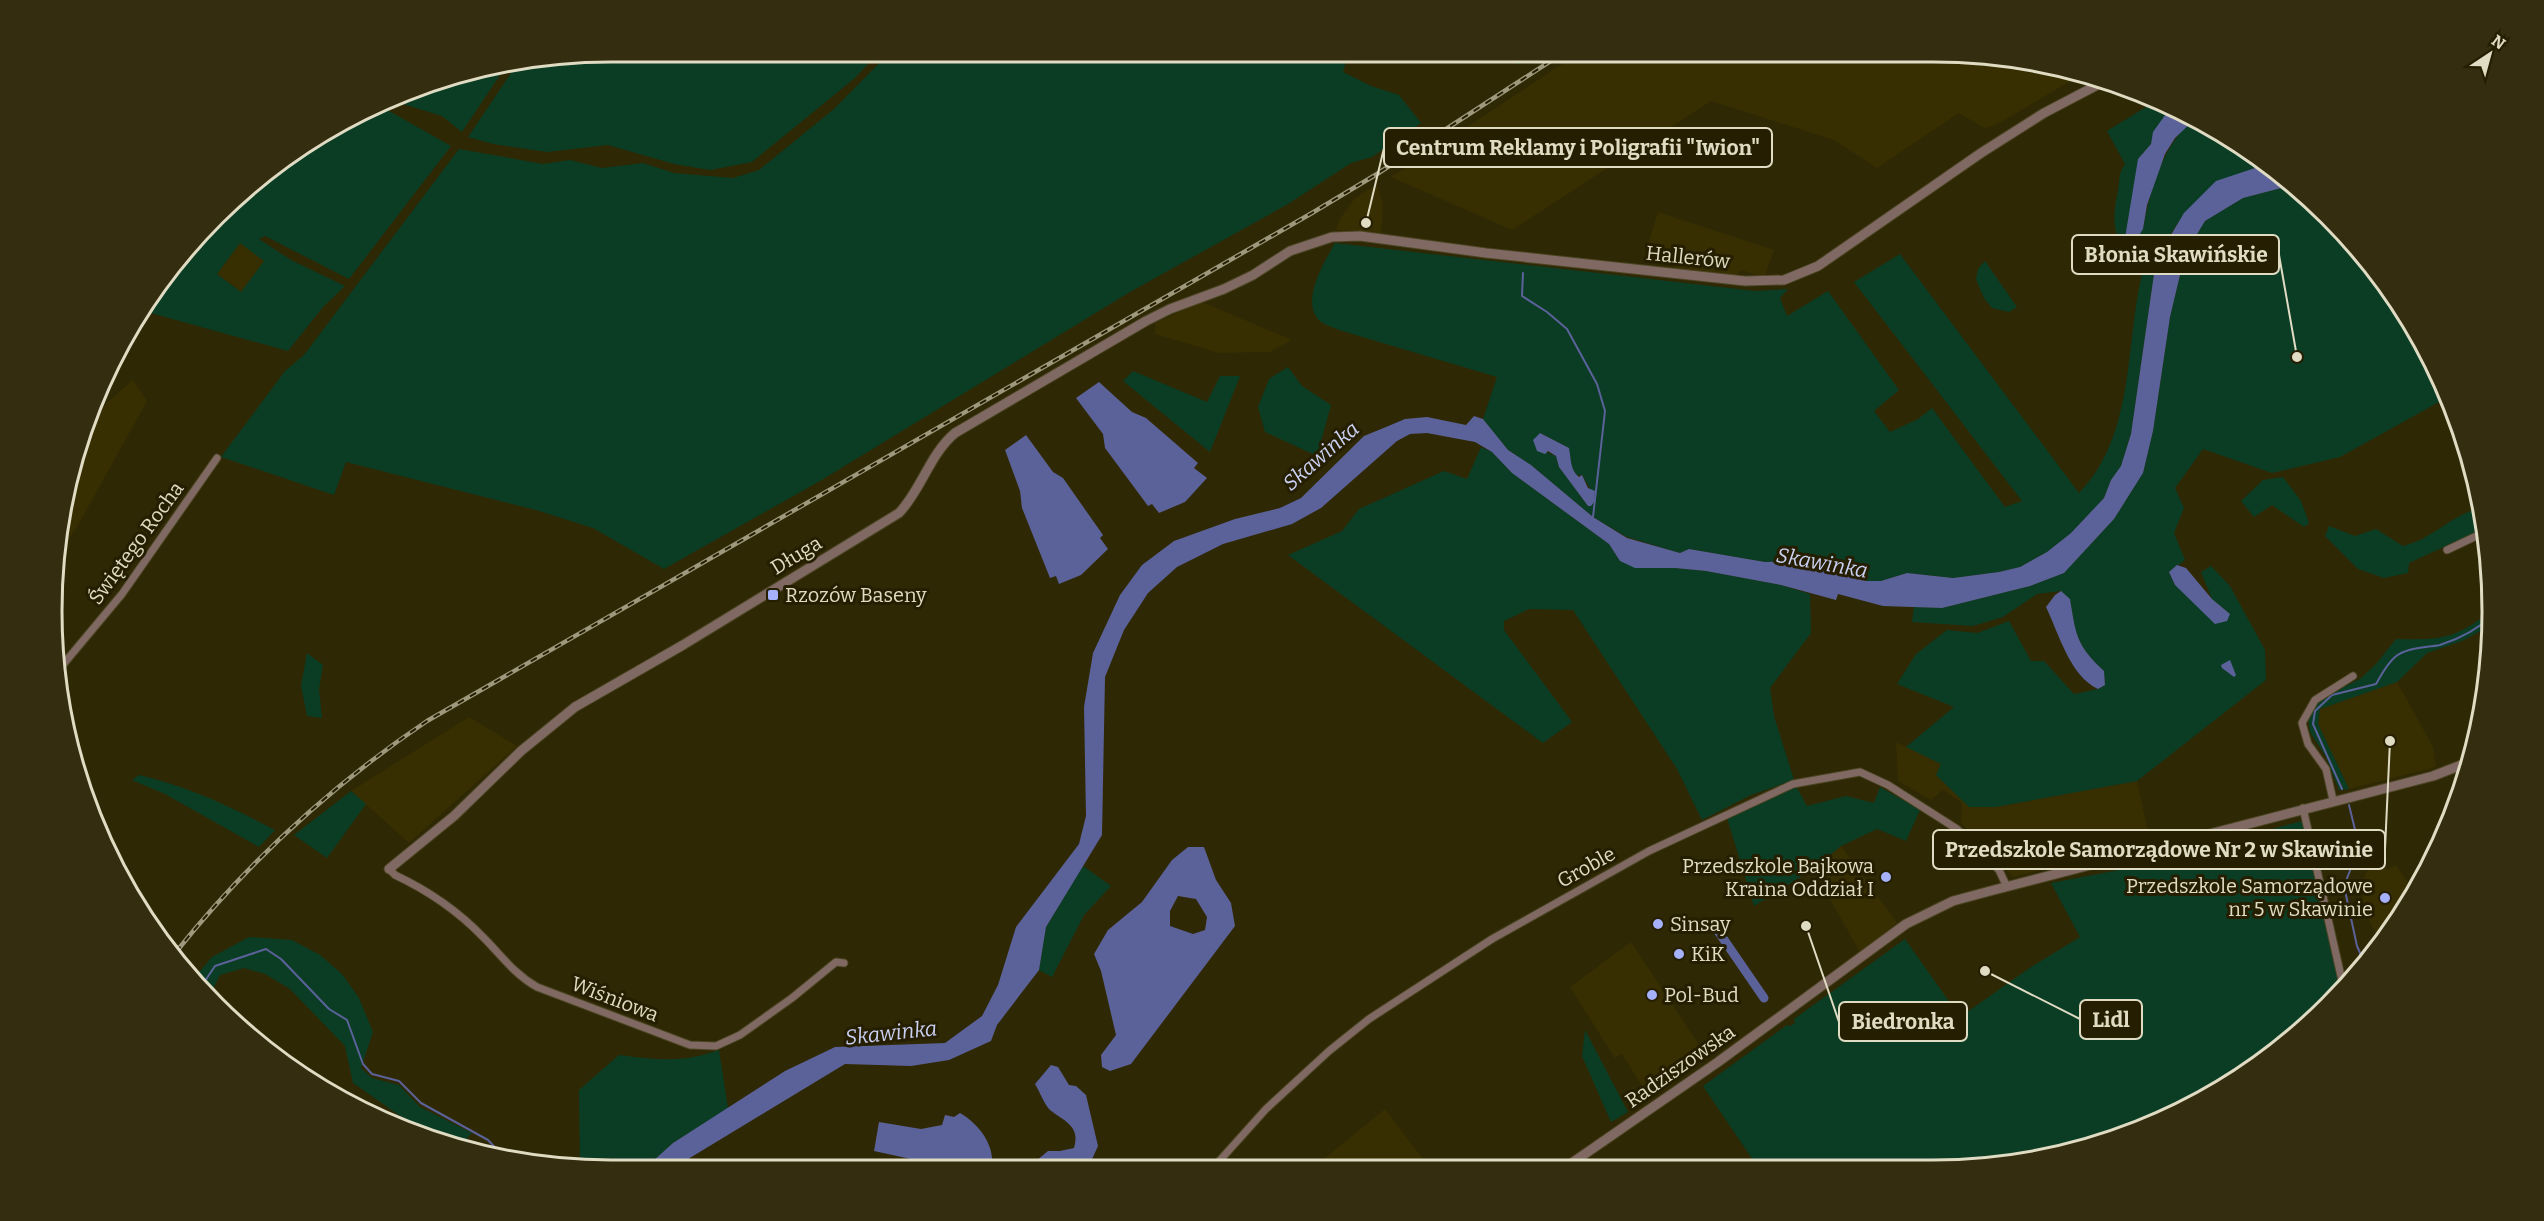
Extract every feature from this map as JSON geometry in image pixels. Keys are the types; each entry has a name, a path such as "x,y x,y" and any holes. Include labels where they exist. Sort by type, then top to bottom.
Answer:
{"street":[{"name":"Hallerów","path":"1224,289 1253,275 1290,251 1307,244 1332,237 1360,236 1486,253 1745,281 1784,280 1818,266 1981,153 2044,113 2095,86"},
{"name":"Długa","path":"389,869 454,816 521,751 575,707 674,650 899,513 913,497 935,456 955,434 1146,321 1170,309 1224,289"},
{"name":"Świętego Rocha","path":"64,663 122,594 217,458"},
{"path":"2447,550 2477,535"},
{"path":"2333,800 2326,770 2308,744 2302,723 2315,700 2353,676"},
{"name":"Radziszowska","path":"1576,1160 1718,1062 1906,924 1953,901 2347,796 2459,769"},
{"name":"Groble","path":"1220,1160 1266,1109 1369,1019 1492,939 1649,851 1793,784 1860,772 1888,785 1957,829 1999,870 2007,887"},
{"path":"2303,808 2341,977"},
{"name":"Wiśniowa","path":"389,869 442,900 465,919 522,979 546,991 690,1045 706,1047 723,1044 792,998 836,962 844,963"}],"shaded area":[{"path":"1565,62 1969,63 2005,66 2073,79 1996,125 1984,128 1959,113 1877,168 1834,140 1711,101 1512,230 1391,177"},
{"path":"1377,184 1383,204 1381,234 1336,230 1340,219 1355,198"},
{"path":"1658,212 1774,250 1764,278 1742,270 1734,276 1674,269 1677,261 1646,251"},
{"path":"240,243 265,261 242,292 217,274"},
{"path":"1202,302 1292,340 1270,352 1219,353 1155,334 1155,323"},
{"path":"133,380 147,401 77,527 66,543 80,468 100,409"},
{"path":"2397,682 2433,747 2436,767 2349,789 2318,724 2320,709"},
{"path":"469,717 517,746 409,843 351,791"},
{"path":"1896,742 1941,764 1969,807 1996,807 2137,781 2150,841 2013,877 1961,823 1962,803 1943,790 1931,800 1898,781"},
{"path":"1841,846 1897,923 1860,952 1813,869"},
{"name":"Przedszkole Samorządowe nr 5 w Skawinie","path":"2379,854 2387,869 2396,865 2409,885 2376,935 2362,906 2365,874"},
{"path":"1631,942 1705,1054 1672,1074 1676,1082 1650,1099 1622,1054 1615,1058 1570,987"},
{"path":"1385,1109 1424,1160 1323,1160"}],"green space":[{"path":"610,62 870,62 855,78 752,162 710,170 674,164 608,145 547,152 493,144 468,137 513,70 539,66"},
{"path":"880,62 1346,62 1343,72 1371,86 1399,95 1421,123 1372,157 1351,163 1288,204 1130,292 820,481 664,569 593,528 536,510 346,462 334,495 221,457 285,371 304,355 459,149 543,164 570,160 602,168 643,163 674,173 733,178 759,170 834,109"},
{"path":"502,72 462,132 442,116 400,103 468,80"},
{"path":"2149,105 2167,114 2151,144 2138,159 2143,229 2149,200 2160,169 2175,140 2188,125 2257,167 2225,184 2186,212 2156,260 2131,434 2121,466 2111,480 2104,498 2071,533 2047,552 2020,567 1999,572 1953,578 1907,573 1881,581 1867,581 1815,568 1800,561 1765,562 1689,549 1680,553 1627,537 1593,517 1531,465 1508,450 1483,419 1497,377 1339,330 1320,321 1313,311 1312,301 1316,280 1335,243 1755,291 1788,289 1780,298 1787,316 1828,291 1899,390 1874,411 1890,432 1918,419 1932,408 2005,507 2022,501 1854,282 1900,254 2079,493 2097,470 2110,445 2119,418 2142,274 2126,253 2115,227 2115,205 2121,171 2125,164 2107,131","holes":["1540,433 1569,448 1570,463 1576,475 1582,475 1591,490 1588,506 1559,467 1556,456 1536,448"]},
{"path":"386,109 451,146 349,279 265,236 259,239 291,260 345,286 323,307 288,351 149,313 175,276 222,222 276,175 336,135","holes":["240,243 264,261 241,292 217,274"]},
{"path":"2283,188 2322,222 2369,276 2390,305 2409,336 2441,401 2340,457 2272,473 2203,449 2175,488 2184,508 2174,533 2185,560 2169,572 2175,585 2230,614 2212,599 2201,572 2211,566 2230,586 2265,650 2266,680 2137,781 1996,807 1969,807 1936,775 1941,764 1906,747 1954,707 1897,684 1916,654 1947,630 1977,633 2009,621 2031,661 2044,661 2074,694 2098,689 2105,685 2104,671 2088,654 2079,639 2070,599 2061,591 2037,594 2003,617 1973,626 1912,622 1914,607 1942,608 2030,586 2064,573 2114,519 2143,473 2153,431 2170,317 2185,254 2205,221 2243,198"},
{"path":"1985,261 2017,307 2009,312 1992,308 1984,298 1976,279 1978,269"},
{"path":"1288,367 1302,386 1331,405 1317,456 1265,432 1258,407 1269,379"},
{"path":"1133,371 1207,402 1220,376 1240,376 1210,452 1123,381"},
{"path":"1481,447 1492,452 1512,473 1609,544 1620,561 1651,568 1706,571 1781,585 1810,594 1811,633 1770,688 1774,716 1794,780 1751,795 1702,820 1677,769 1573,610 1529,609 1504,621 1504,630 1572,722 1543,743 1288,555 1342,531 1359,509 1444,471 1467,479"},
{"path":"2283,477 2301,501 2309,523 2304,527 2272,505 2254,517 2241,501 2263,480"},
{"path":"2472,510 2477,532 2409,563 2408,573 2384,578 2358,569 2325,536 2329,526 2355,536 2376,529 2403,546 2424,538"},
{"path":"2482,618 2481,631 2462,641 2427,653 2397,682 2320,709 2318,724 2349,789 2339,790 2326,757 2310,732 2308,717 2315,701 2360,679 2376,664 2396,639 2448,636"},
{"path":"307,653 323,665 319,689 322,718 307,716 301,686"},
{"path":"139,775 209,798 275,830 259,847 165,794 132,780"},
{"path":"1796,786 1807,806 1846,796 1874,803 1880,787 1920,810 1906,841 1877,829 1841,846 1813,869 1754,906 1727,818"},
{"path":"351,791 366,804 327,858 294,835"},
{"path":"2302,821 2338,981 2322,999 2268,1046 2239,1067 2176,1103 2144,1118 2076,1141 2005,1155 1934,1160 1753,1160 1703,1086 1787,1025 1795,1023 1794,1019 1905,939 1960,1017 2031,967 2080,937 2051,883 2119,870"},
{"path":"1083,866 1111,886 1084,915 1052,977 1039,970 1046,927"},
{"path":"249,937 292,940 320,955 342,974 359,998 373,1032 361,1068 372,1078 399,1085 420,1107 472,1133 466,1140 406,1120 353,1083 345,1046 290,989 265,974 244,968 220,975 213,989 199,973 212,957"},
{"path":"1585,1030 1628,1112 1611,1122 1582,1056"},
{"path":"719,1050 728,1108 673,1143 654,1160 580,1158 579,1090 619,1055 682,1059"}],"water":[{"path":"2166,113 2189,125 2175,138 2165,154 2147,205 2143,229 2131,248 2125,238 2138,159 2151,144 2153,132"},
{"path":"2257,167 2283,188 2243,198 2205,221 2185,254 2170,317 2153,431 2143,473 2114,519 2064,573 2030,586 1942,608 1883,606 1838,594 1836,600 1781,585 1706,571 1635,568 1620,561 1609,544 1512,473 1492,452 1475,442 1427,433 1410,434 1397,441 1321,508 1292,524 1223,544 1177,567 1148,593 1124,630 1105,677 1102,835 1046,927 1039,970 997,1025 991,1041 949,1060 911,1066 845,1064 687,1160 654,1160 673,1143 785,1071 835,1047 945,1043 982,1016 998,985 1016,927 1079,844 1086,816 1084,707 1093,653 1120,595 1142,565 1174,541 1235,519 1280,508 1301,498 1364,436 1405,419 1427,417 1466,425 1474,416 1483,419 1508,450 1531,465 1593,517 1627,538 1680,553 1689,549 1765,562 1800,561 1815,568 1867,581 1881,581 1907,573 1953,578 2020,567 2047,552 2071,533 2104,498 2111,480 2121,466 2131,434 2156,260 2184,213 2216,181"},
{"path":"1099,382 1132,412 1146,418 1198,463 1194,468 1207,478 1185,502 1159,513 1152,504 1148,506 1105,448 1103,434 1076,398"},
{"path":"1540,433 1569,448 1574,471 1579,477 1582,475 1588,488 1595,491 1594,502 1591,506 1588,506 1559,467 1556,456 1548,451 1545,454 1537,451 1533,440"},
{"path":"1026,435 1053,472 1063,478 1103,535 1100,538 1108,549 1081,575 1059,584 1056,576 1050,578 1022,508 1020,491 1005,450"},
{"path":"2177,565 2186,568 2212,599 2230,614 2227,621 2215,624 2175,585 2169,572"},
{"path":"2061,591 2070,599 2079,639 2088,654 2104,671 2105,685 2098,689 2080,674 2066,653 2046,607"},
{"path":"2230,660 2236,675 2234,677 2221,665"},
{"path":"1188,847 1204,847 1216,880 1231,903 1235,926 1131,1064 1110,1071 1102,1067 1101,1055 1116,1035 1101,971 1094,954 1108,930 1142,902 1172,860","holes":["1178,896 1196,899 1207,917 1205,930 1193,934 1170,926 1170,911"]},
{"path":"1051,1065 1058,1067 1069,1085 1076,1086 1086,1095 1098,1146 1092,1160 1037,1160 1048,1151 1074,1148 1076,1141 1073,1129 1050,1110 1035,1084"},
{"path":"960,1113 974,1123 985,1136 992,1160 915,1160 874,1151 879,1122 921,1129 942,1125 945,1115 954,1117"}],"waterway":[{"path":"1523,273 1522,296 1547,312 1567,329 1597,384 1605,411 1593,517 1590,519"},
{"path":"2342,789 2313,724 2315,711 2332,695 2376,684 2389,663 2400,654 2454,640 2482,624"},
{"path":"2349,805 2357,838 2351,868 2344,886 2361,955"},
{"path":"1718,931 1764,998"},
{"path":"205,980 215,966 266,949 281,959 329,1009 347,1020 363,1064 372,1074 399,1081 421,1103 488,1140 495,1147"}],"railway":[{"path":"178,949 232,887 293,827 358,771 427,721 1312,213 1377,174 1549,62"}],"place":[{"name":"Centrum Reklamy i Poligrafii \"Iwion\"","path":"1366,223"},
{"name":"Błonia Skawińskie","path":"2297,357"},
{"name":"Rzozów Baseny","path":"773,595"},
{"name":"Przedszkole Samorządowe Nr 2 w Skawinie","path":"2390,741"},
{"name":"Przedszkole Bajkowa Kraina Oddział I","path":"1886,877"},
{"name":"Przedszkole Samorządowe nr 5 w Skawinie","path":"2385,898"},
{"name":"Sinsay","path":"1658,924"},
{"name":"Biedronka","path":"1806,926"},
{"name":"KiK","path":"1679,954"},
{"name":"Lidl","path":"1985,971"},
{"name":"Pol-Bud","path":"1652,995"}],"water label":[{"name":"Skawinka","path":"1321,456"},
{"name":"Skawinka","path":"1822,563"},
{"name":"Skawinka","path":"891,1033"}]}
